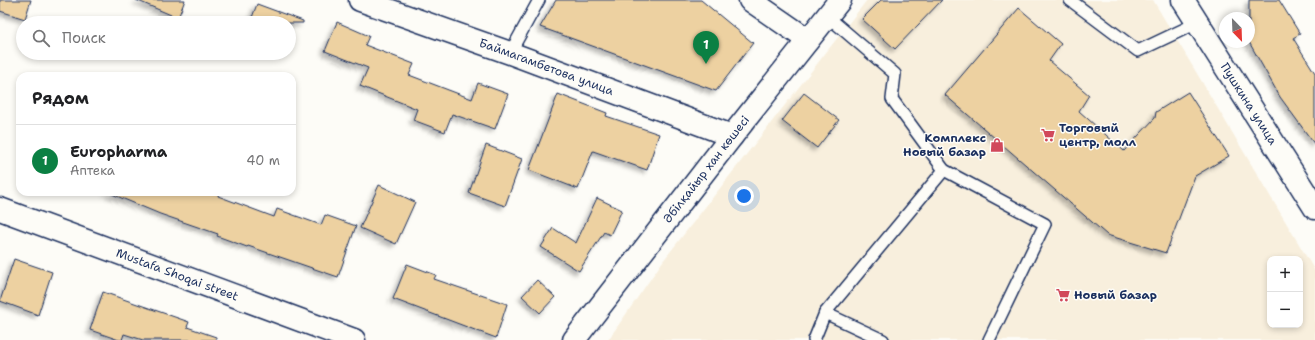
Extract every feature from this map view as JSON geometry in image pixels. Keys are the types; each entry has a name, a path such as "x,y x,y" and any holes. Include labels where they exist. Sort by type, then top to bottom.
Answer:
{"street":[{"name":"Баймагамбетова улица","path":"360,0 510,53 732,136"},
{"path":"750,0 808,40"},
{"name":"Пушкина улица","path":"1183,0 1315,208"},
{"name":"Әбілқайыр хан көшесі","path":"574,340 833,8"},
{"name":"Mustafa Shoqai street","path":"0,209 354,340"}],"lane":[{"path":"510,53 538,0"},
{"path":"1070,0 1138,51 1197,23"},
{"path":"833,8 895,74 892,99 944,170 1045,224 989,340"},
{"path":"814,340 825,313 944,170"},
{"path":"825,313 883,340"}],"shaded area":[{"name":"Комплекс Новый базар","path":"867,0 1153,0 1315,271 1315,340 608,340 663,261"}],"building":[{"path":"0,0 31,0 26,16 16,16 0,11"},
{"path":"136,0 185,0 179,16 173,16"},
{"path":"556,0 701,0 753,43 716,91 540,27"},
{"path":"881,0 942,0 895,49 862,19"},
{"path":"1249,0 1279,0 1300,34 1293,38 1315,73 1315,145 1280,97 1252,48 1255,48 1255,12 1249,12"},
{"path":"257,4 289,16 253,16"},
{"name":"Торговый центр, молл","path":"1019,8 1061,44 1049,61 1089,95 1079,111 1124,151 1155,118 1156,112 1188,92 1229,156 1195,176 1166,253 1107,235 945,95"},
{"path":"296,18 303,21 303,23 296,23"},
{"path":"337,22 369,36 365,45 414,64 409,75 472,99 478,83 508,94 495,129 452,114 445,132 413,120 417,109 360,86 368,68 325,51"},
{"path":"804,93 839,120 817,148 782,121"},
{"path":"558,94 607,113 606,116 659,134 647,170 593,151 578,189 529,170"},
{"path":"486,145 522,159 505,206 469,193"},
{"path":"379,185 415,202 396,244 360,228"},
{"path":"117,196 218,196 274,217 277,209 321,225 325,215 356,226 338,277 248,246 247,247 217,236 218,234 160,214"},
{"path":"597,198 622,210 610,235 604,232 579,271 541,247 553,228 576,243"},
{"path":"14,259 52,272 38,315 0,301"},
{"path":"407,264 436,275 434,279 507,304 496,338 393,299"},
{"path":"537,280 555,297 540,313 522,296"},
{"path":"103,292 189,322 187,327 216,337 216,340 143,340 124,334 122,340 119,340 90,330"}],"place":[{"name":"Europharma","path":"706,64"},
{"name":"Торговый центр, молл","path":"1048,135"},
{"name":"Комплекс Новый базар","path":"997,145"},
{"name":"Новый базар","path":"1063,295"}]}
